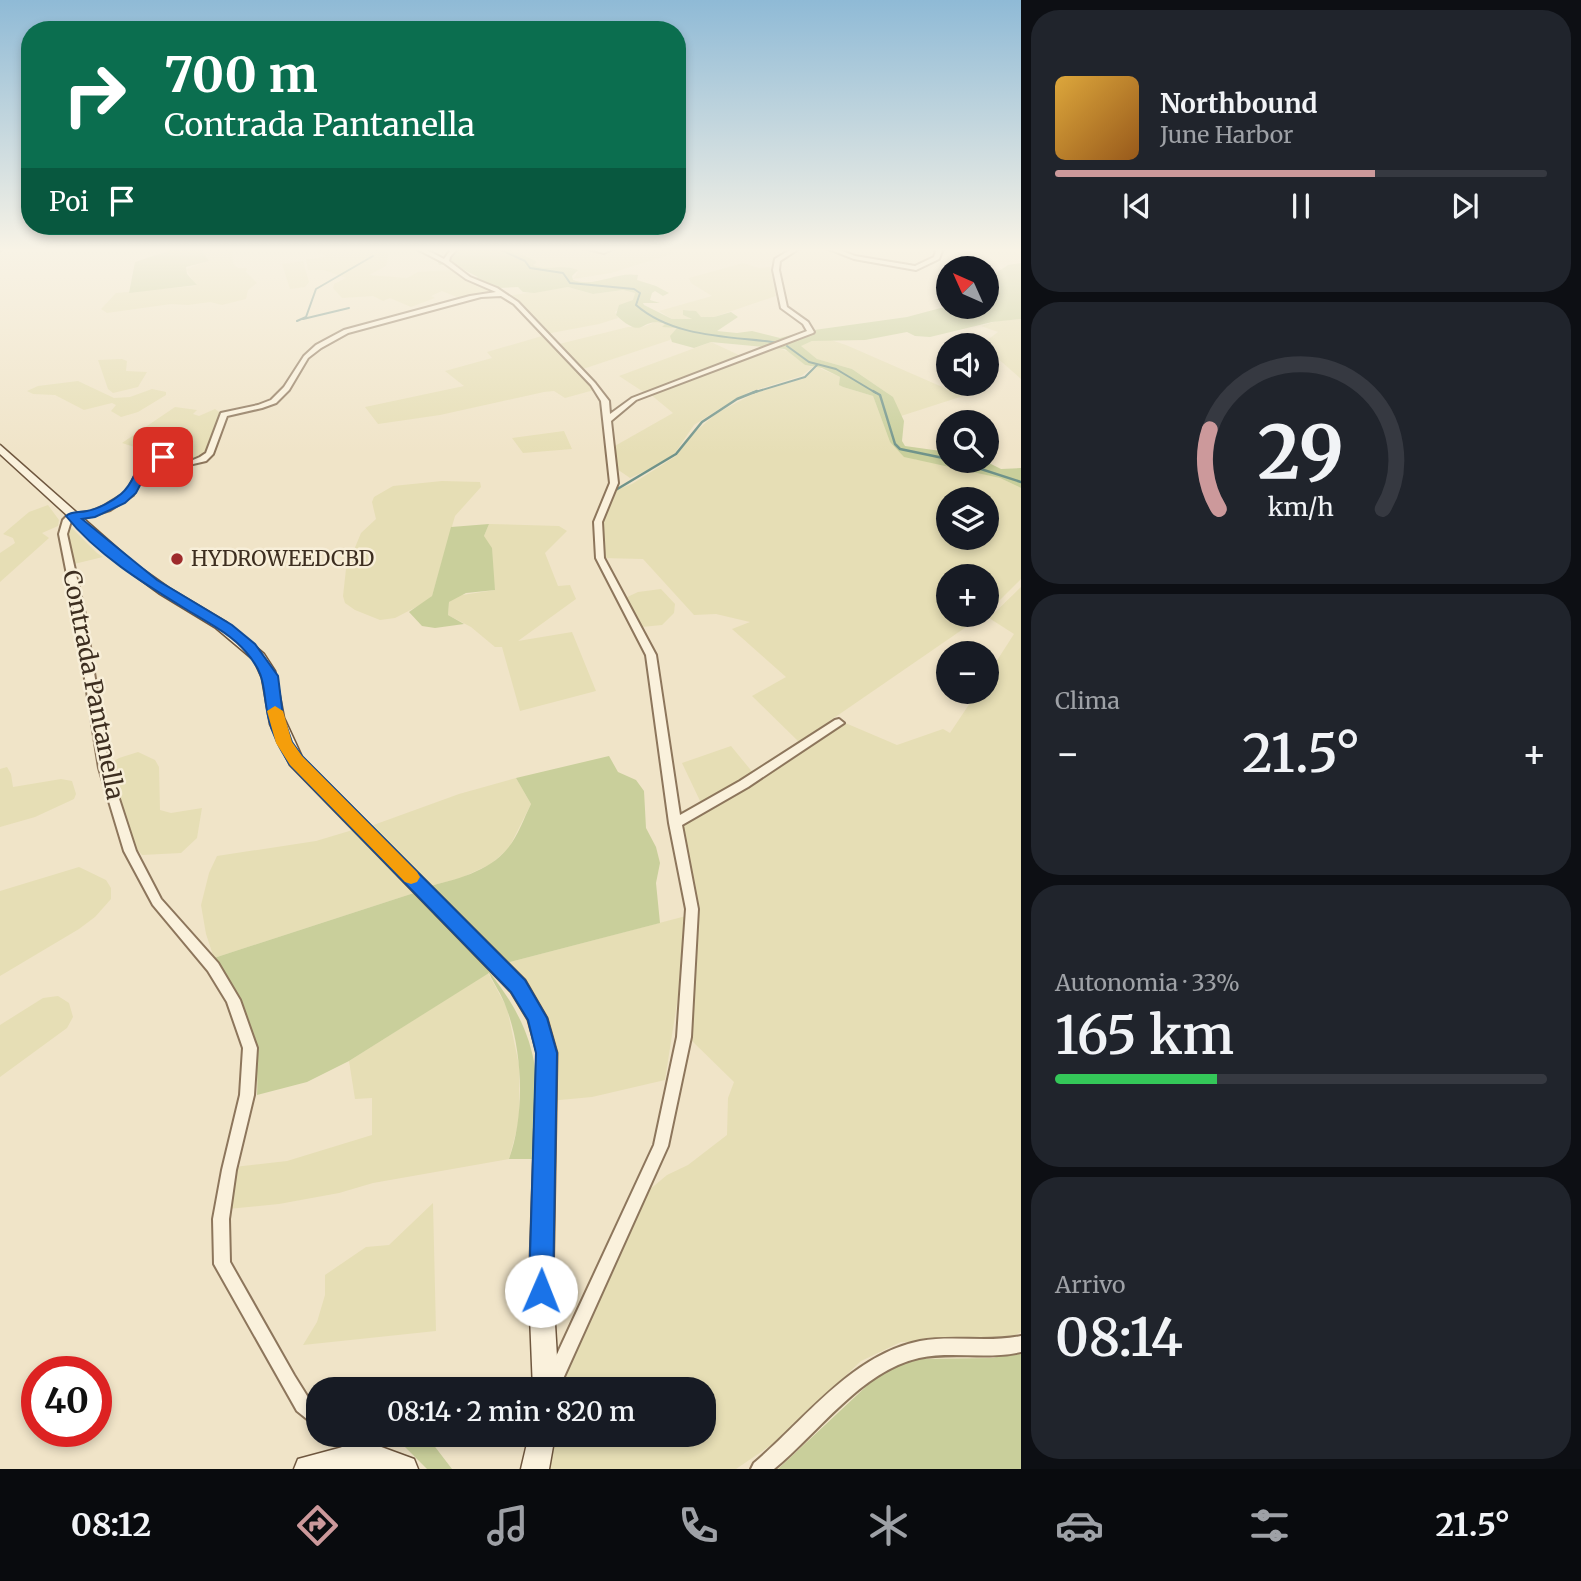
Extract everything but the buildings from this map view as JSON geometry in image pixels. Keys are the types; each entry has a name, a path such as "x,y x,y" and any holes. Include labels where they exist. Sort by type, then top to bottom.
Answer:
{"street":[{"path":"72,516 91,514 121,500 130,493 144,466 152,459 163,457 193,462 203,459 209,454 224,415 270,403 280,397 304,358 336,335 399,317"},
{"path":"529,317 593,384 605,401 614,483 598,522 600,558 652,655 675,823 692,909 684,1037 661,1146 553,1377"},
{"path":"607,420 634,399 811,332 806,323 795,317"},
{"name":"Contrada Pantanella","path":"0,447 92,536 152,582 227,629 250,647 270,676 276,716 284,743 296,761 518,986 537,1018 547,1053 541,1291 546,1377"},
{"name":"Contrada Pantanella","path":"72,516 67,520 64,534 76,591 104,768 130,851 157,902 213,967 233,1000 250,1048 247,1095 229,1170 221,1219 222,1264 282,1371 306,1407"},
{"path":"675,823 744,784 839,723"},
{"path":"760,1469 782,1453 864,1376 891,1358 920,1349 975,1349 1021,1344"},
{"path":"356,1447 365,1454 404,1469"},
{"path":"535,1469 540,1447"},
{"path":"308,1469 365,1454"}],"shaded area":[{"path":"528,317 618,318 599,324 546,334"},
{"path":"668,317 693,319 681,320"},
{"path":"1021,319 1021,379 999,360 999,333 981,326 997,321"},
{"path":"655,322 677,327 670,340 580,370 555,345 628,327 643,327"},
{"path":"542,336 594,390 565,398 554,391 544,392 440,415 378,424 365,407 464,386 445,371 492,358 487,352"},
{"path":"831,340 846,345 936,384 936,396 963,396 901,416 887,393 852,369 817,359 800,346 812,341"},
{"path":"711,342 741,356 645,393 619,376"},
{"path":"777,348 790,352 805,365 813,367 801,376 749,392 719,409 694,425 675,453 656,466 630,478 617,469 613,447 673,413 650,394"},
{"path":"98,360 127,361 126,371 147,372 138,387 113,393 108,389"},
{"path":"817,367 840,377 840,385 843,387 873,396 890,442 916,460 936,463 936,473 979,473 1000,478 1021,488 1021,579 999,601 999,564 936,564 936,627 966,627 946,641 936,641 936,648 799,742 752,696 786,677 732,629 750,622 716,614 694,615 643,559 601,558 599,523 611,492 632,484 676,456 695,432 717,413 755,393 802,379"},
{"path":"78,381 114,398 130,397 152,389 166,392 166,395 138,412 121,417 111,411 116,405 112,403 84,410 55,395 33,394 27,391 38,386"},
{"path":"175,407 197,410 193,414 199,416 215,409 222,414 203,457 195,461 156,454 122,443"},
{"path":"564,431 572,449 523,453 512,438"},
{"path":"442,481 480,482 481,487 455,516 432,596 395,618 380,620 345,603 343,596 346,569 361,533 376,519 372,502 374,497 393,486"},
{"path":"48,505 59,520 58,526 42,533 49,538 0,582 0,553 15,543 13,538 3,534 29,512"},
{"path":"68,524 103,557 74,564 65,531"},
{"path":"489,524 559,526 567,531 545,553 558,586 570,585 576,599 518,641 572,632 596,691 520,711 502,647 495,647 471,627 448,615 449,602 456,596 495,590 484,536"},
{"path":"1021,587 1021,1332 1009,1338 958,1343 901,1342 861,1361 777,1441 736,1469 542,1469 545,1447 716,1447 716,1377 560,1377 643,1195 667,1175 688,1165 727,1135 728,1098 734,1082 690,1039 696,907 680,824 709,809 843,722 897,745 943,729 950,733 969,704 999,704 999,657 1014,634 999,624 999,608"},
{"path":"661,589 675,604 674,613 662,625 642,627 623,599 638,592"},
{"path":"731,746 754,774 701,803 682,763"},
{"path":"138,752 155,760 159,767 160,810 171,813 202,808 197,838 181,853 142,855 135,847 107,765"},
{"path":"7,767 13,787 61,779 72,781 76,794 74,799 35,817 0,827 0,769"},
{"path":"516,778 531,804 509,848 491,864 461,878 426,887 368,827 459,794"},
{"path":"356,829 417,892 214,958 201,905 209,873 217,856 316,841"},
{"path":"79,867 106,880 111,888 111,899 95,917 79,929 0,976 0,891"},
{"path":"686,916 685,952 665,1080 592,1097 549,1101 548,1053 502,964"},
{"path":"488,973 507,1008 519,1065 519,1121 509,1159 373,1183 339,1193 279,1204 228,1209 234,1167 287,1161 372,1135 372,1098 355,1099 349,1061"},
{"path":"58,996 69,1003 73,1017 67,1028 0,1077 0,1025 43,998"},
{"path":"433,1203 436,1331 303,1345 317,1322 325,1295 325,1275 366,1247 389,1245"}],"green space":[{"path":"618,317 692,319 686,317 737,317 717,331 752,331 780,338 807,331 909,317 999,319 999,317 1021,317 1021,319 936,333 936,336 930,337 915,336 907,332 865,340 812,341 801,346 817,359 852,369 893,397 904,421 902,441 905,446 936,450 936,464 904,457 890,442 873,396 839,385 840,377 822,368 805,365 785,349 711,342 694,348 672,342 670,336 677,328 662,327 665,324 657,322 633,327"},
{"path":"999,468 1021,468 1021,488 1000,478 977,473 999,473"},
{"path":"489,524 484,536 492,548 495,590 466,593 449,602 448,615 464,624 435,628 422,626 409,612 432,596 451,527"},
{"path":"609,756 618,772 636,780 644,791 646,828 656,847 660,863 656,883 660,923 502,964 426,887 481,869 508,848 531,804 516,778"},
{"path":"417,892 489,972 519,1017 535,1068 534,1159 509,1159 518,1123 519,1063 512,1024 489,973 349,1061 307,1082 257,1095 256,1056 248,1024 214,958"},
{"path":"1021,1350 1021,1469 778,1469 872,1381 894,1366 918,1359 993,1358"},
{"path":"405,1447 435,1447 452,1469 427,1469"}],"waterway":[{"path":"297,321 306,317"},
{"path":"303,319 313,317"},
{"path":"652,317 686,330 705,334 780,343"},
{"path":"787,346 809,362 836,369 876,393"},
{"path":"752,393 805,377 817,365"},
{"path":"752,393 757,391"},
{"path":"873,391 880,395 895,444 900,449 936,456"},
{"path":"614,491 676,454 702,422 737,399 752,393"},
{"path":"993,473 1021,482"}],"slow traffic":[{"path":"275,711 284,743 296,761 411,877"}],"place":[{"name":"HYDROWEEDCBD","path":"177,559"}],"route":[{"path":"163,457 152,459 144,466 130,493 121,500 91,514 72,516 92,536 152,582 227,629 250,647 270,676 276,716 284,743 296,761 518,986 537,1018 547,1053 541,1291"}]}
